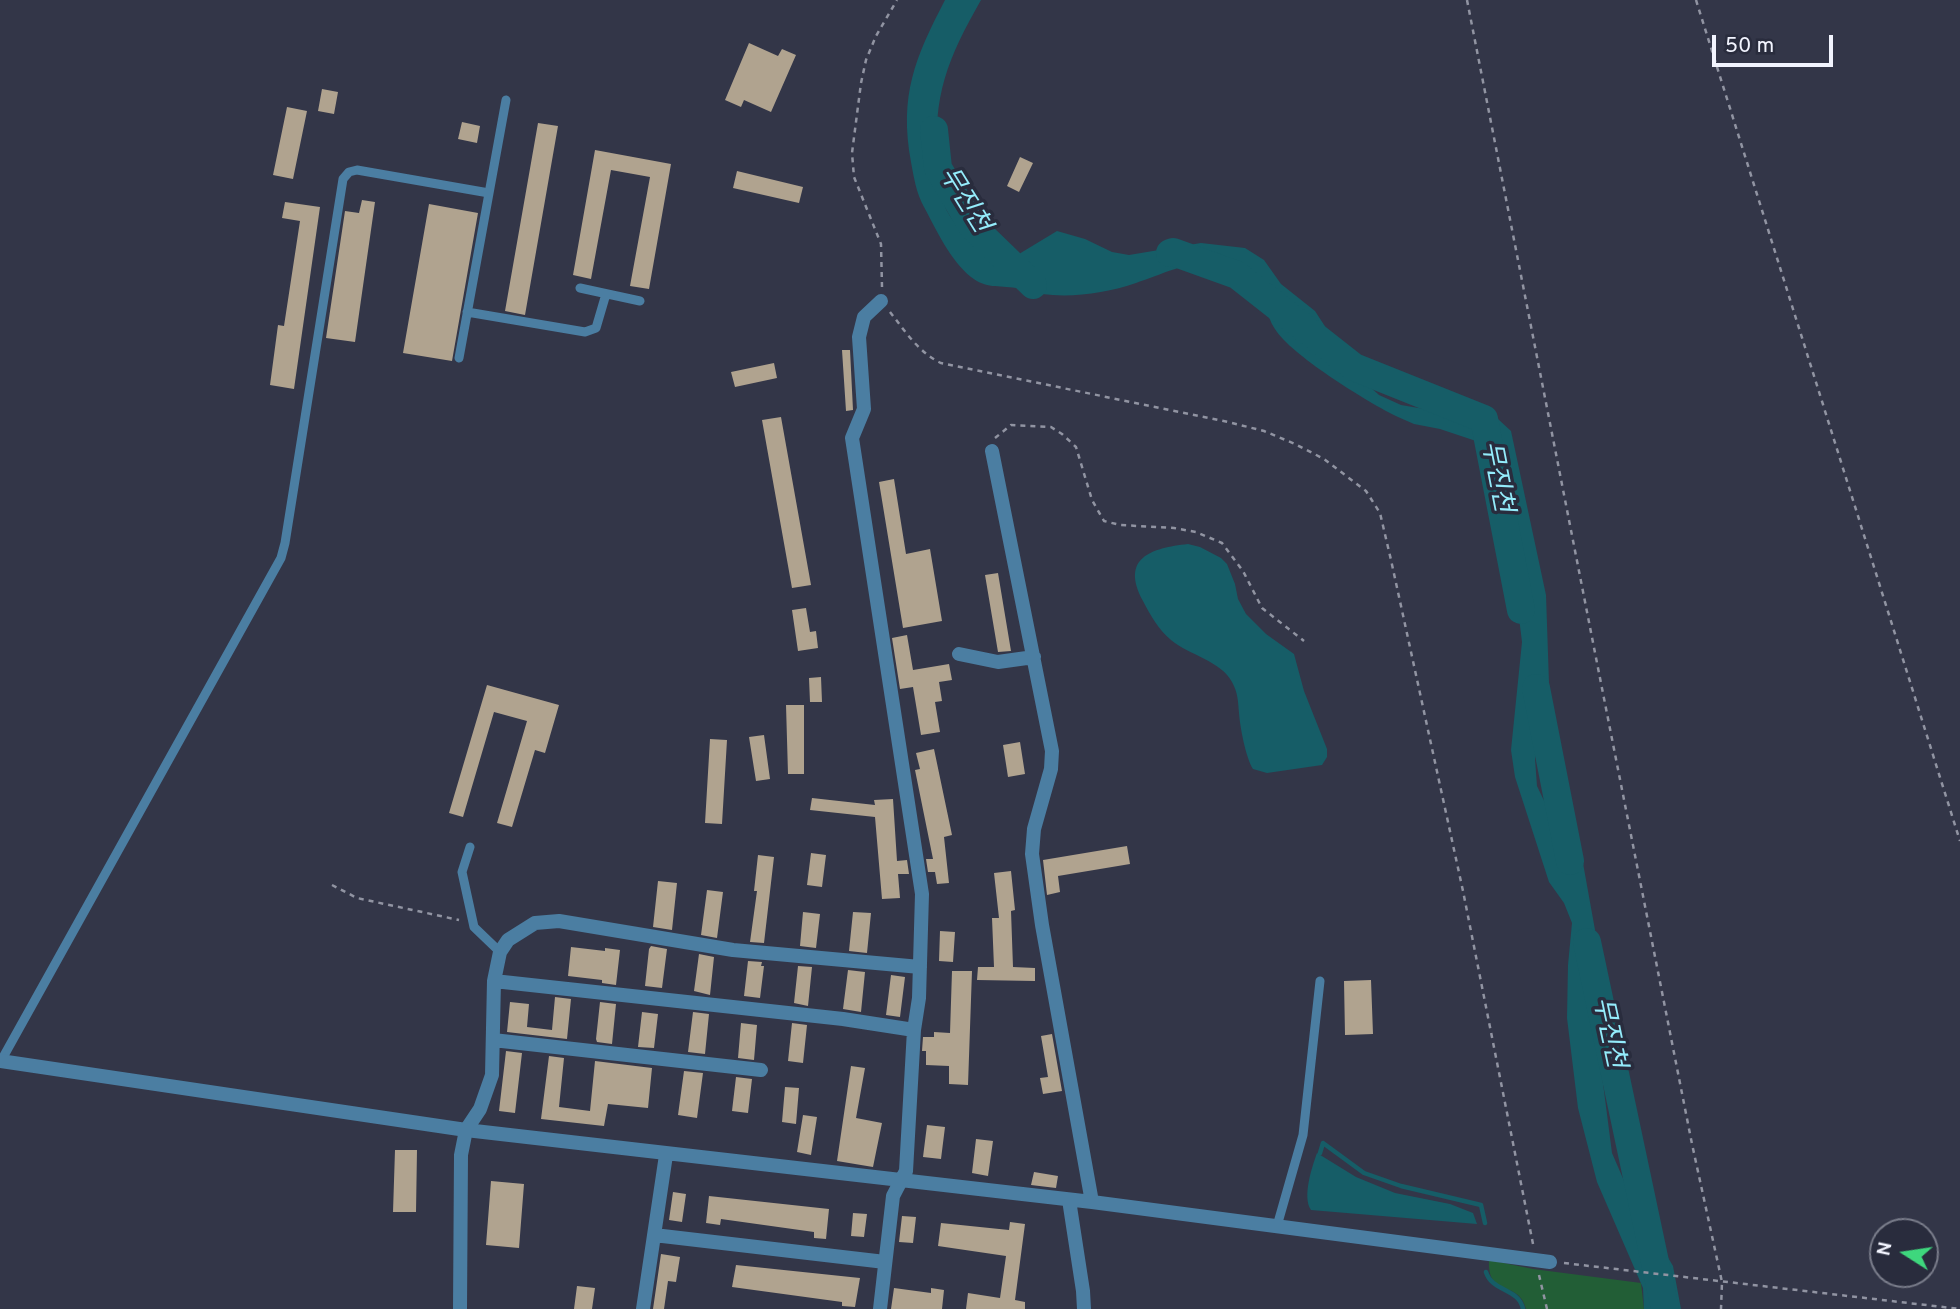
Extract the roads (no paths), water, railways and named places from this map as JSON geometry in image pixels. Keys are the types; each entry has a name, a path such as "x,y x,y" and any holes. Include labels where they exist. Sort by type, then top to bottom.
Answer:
{"street":[{"path":"880,1309 893,1196 906,1171 920,967 922,894 852,438 864,409 859,337 864,317 881,301"},
{"path":"992,451 1052,751 1051,769 1034,830 1032,854 1042,925 1092,1202"},
{"path":"959,653 998,662 1034,657"},
{"path":"460,1309 461,1155 466,1130 480,1109 492,1075 494,981 500,952 508,940 535,923 559,920 733,950 920,967"},
{"path":"494,981 843,1019 915,1030"},
{"path":"493,1040 761,1070"},
{"path":"1,1061 466,1130 1092,1202 1543,1260"},
{"path":"643,1309 666,1154"},
{"path":"1069,1200 1084,1309"},
{"path":"654,1235 885,1262"}],"lane":[{"path":"459,358 506,100"},
{"path":"1,1061 281,558 343,179 349,172 358,170 489,193"},
{"path":"580,288 640,301"},
{"path":"467,312 585,332 596,328 606,294"},
{"path":"470,847 462,872 474,927 500,952"},
{"path":"1277,1226 1303,1135 1320,981"}],"waterway":[{"name":"무진천","path":"934,130 938,168 972,226 1033,285"},
{"name":"무진천","path":"1170,253 1237,275 1354,367 1484,419 1521,610"},
{"name":"무진천","path":"1536,688 1570,861"},
{"name":"무진천","path":"1587,942 1665,1309"},
{"path":"1320,1153 1323,1143 1364,1173 1401,1186 1481,1205 1485,1223"},
{"path":"1486,1272 1494,1283 1516,1297 1523,1309"}]}
